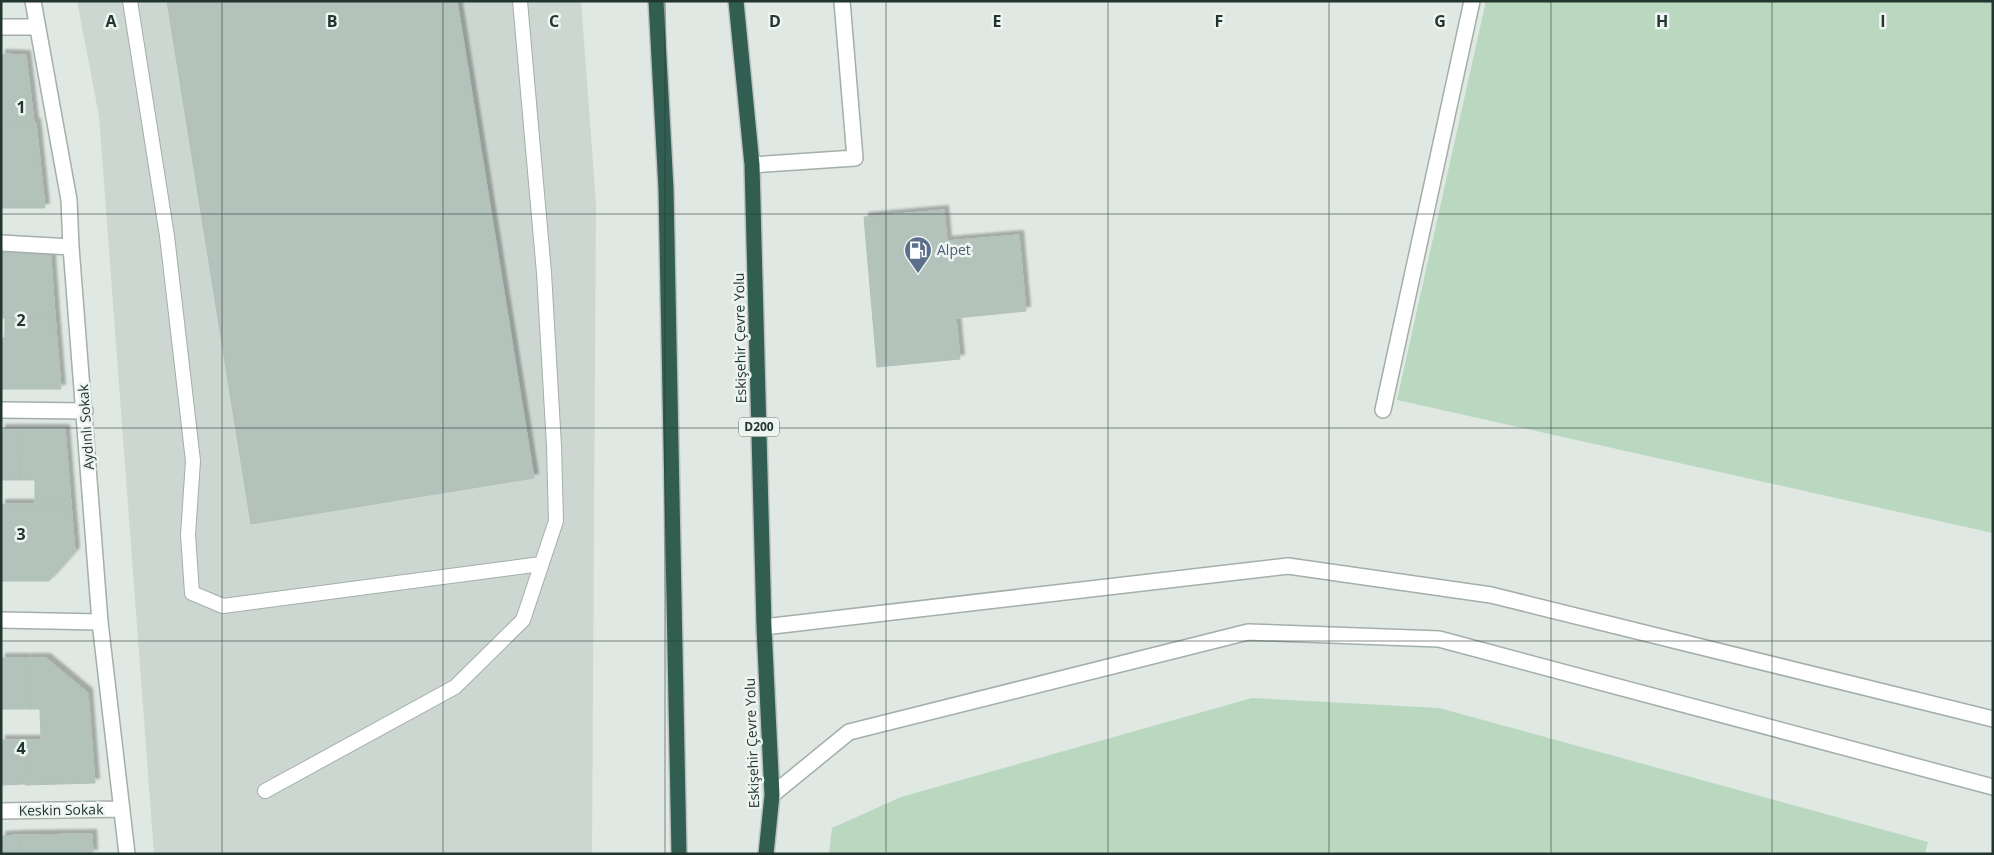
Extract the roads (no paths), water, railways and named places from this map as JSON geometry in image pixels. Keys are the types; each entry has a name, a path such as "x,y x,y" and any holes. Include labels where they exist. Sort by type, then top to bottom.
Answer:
{"highway":[{"path":"656,1 666,189 679,854"},
{"name":"Eskişehir Çevre Yolu","path":"736,1 752,165 764,627 772,795 766,854"}],"street":[{"name":"Aydınlı Sokak","path":"33,1 69,200 100,622 127,854"},
{"path":"752,165 855,158 842,1"},
{"path":"1383,410 1472,1"},
{"path":"1,26 37,27"},
{"path":"1,243 71,247"},
{"path":"1,410 85,411"},
{"path":"764,627 1288,566 1491,595 1993,719"},
{"path":"1,620 100,622"},
{"path":"772,795 849,732 1248,632 1439,639 1993,787"},
{"name":"Keskin Sokak","path":"1,810 122,809"}],"lane":[{"path":"130,1 168,236 193,461 188,535 192,593 223,606 542,564"},
{"path":"265,792 455,687 523,620 556,521 554,446 544,273 520,1"}],"place":[{"name":"Alpet","path":"918,274"}]}
